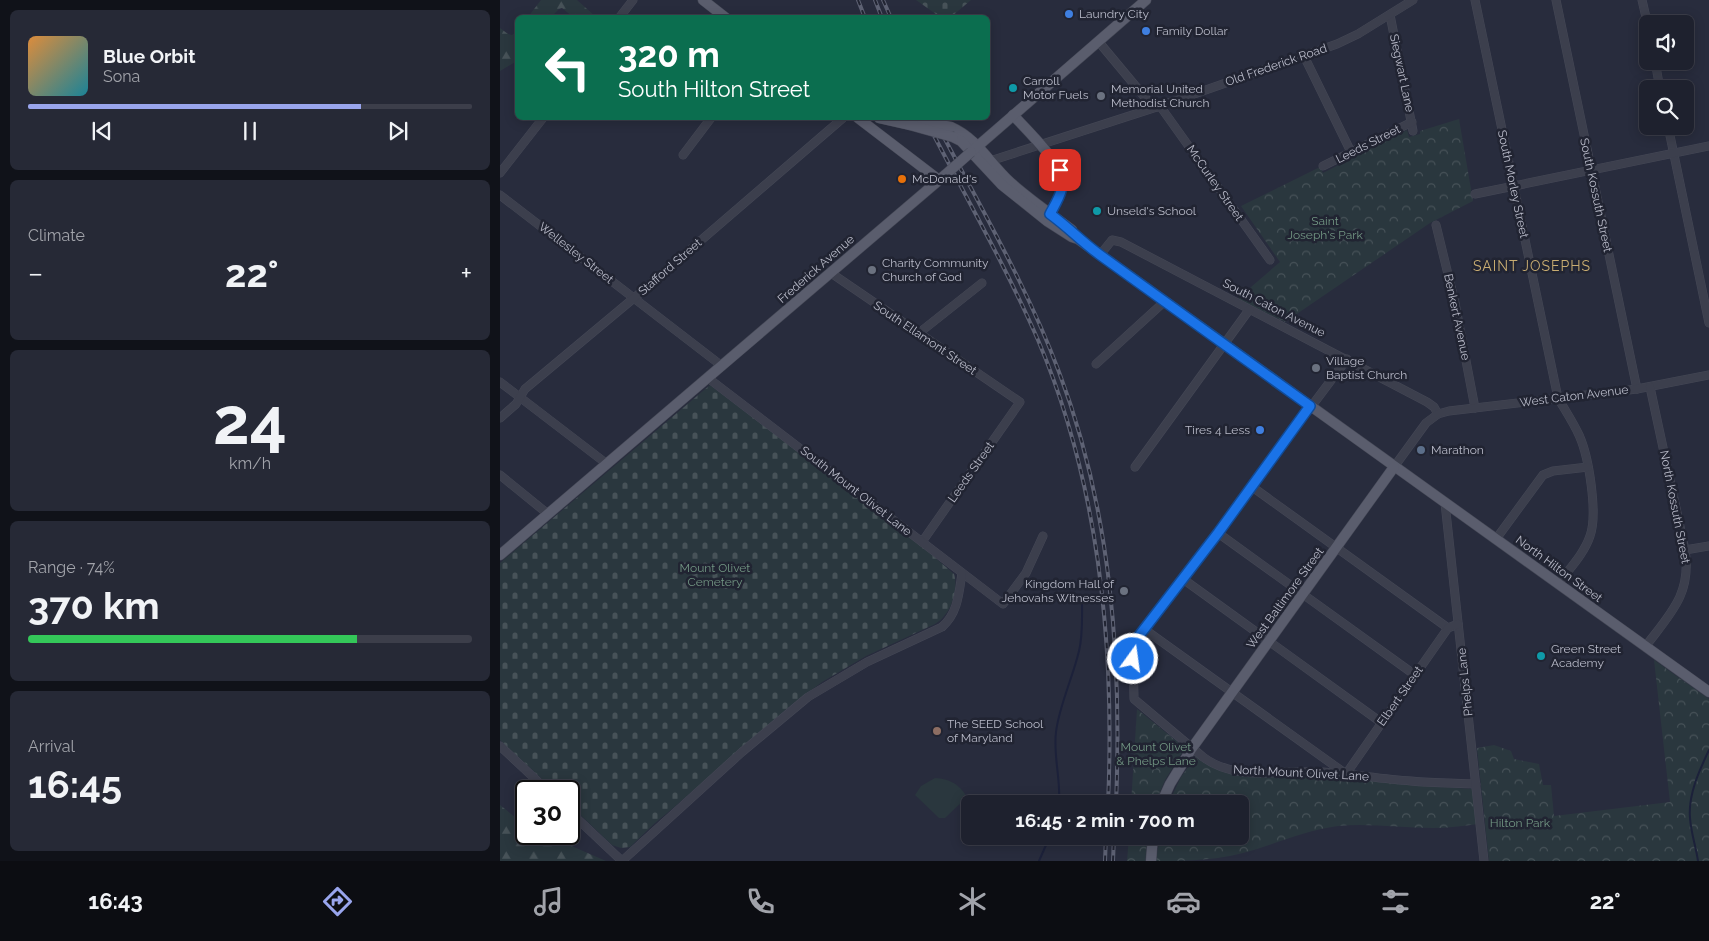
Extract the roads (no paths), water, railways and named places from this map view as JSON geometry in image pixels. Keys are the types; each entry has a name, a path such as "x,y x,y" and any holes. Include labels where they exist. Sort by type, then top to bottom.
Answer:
{"main road":[{"path":"703,0 722,15"},
{"name":"Frederick Avenue","path":"500,555 942,178 1146,0"},
{"path":"1013,115 1056,163 1064,177 1060,194 1048,217"},
{"path":"861,120 942,178"},
{"path":"911,121 968,136 975,149 1002,185 1048,217"},
{"path":"975,149 1048,217"},
{"name":"North Hilton Street","path":"1048,217 1075,233 1078,239 1164,302 1709,692"},
{"name":"West Baltimore Street","path":"1165,795 1192,748 1394,467"},
{"path":"1151,861 1152,845"}],"street":[{"path":"621,15 633,0"},
{"name":"Old Frederick Road","path":"990,161 1158,106 1348,40 1413,0"},
{"name":"South Morley Street","path":"1475,0 1558,398 1579,434 1588,467 1594,514 1593,525 1587,545 1558,584"},
{"name":"South Kossuth Street","path":"1556,0 1637,389"},
{"path":"1642,0 1645,15"},
{"name":"Siegwart Lane","path":"1390,15 1414,131"},
{"name":"McCurley Street","path":"1098,41 1148,101 1158,106 1270,260"},
{"path":"1304,56 1351,152"},
{"path":"500,173 541,120"},
{"path":"683,155 709,120"},
{"name":"Stafford Street","path":"500,418 516,404 524,389 634,298 841,120"},
{"name":"Leeds Street","path":"1324,166 1412,122"},
{"path":"1670,135 1709,323"},
{"path":"1476,194 1709,146"},
{"name":"Wellesley Street","path":"500,196 722,366"},
{"name":"Benkert Avenue","path":"1436,226 1455,302 1475,408"},
{"name":"South Caton Avenue","path":"1100,255 1109,243 1116,240 1427,402 1434,407 1438,414"},
{"name":"South Ellamont Street","path":"831,273 1020,402"},
{"path":"919,333 982,283"},
{"path":"1096,364 1164,302"},
{"path":"1135,467 1249,310"},
{"path":"1192,748 1134,700 1134,646 1144,629 1347,359"},
{"name":"West Caton Avenue","path":"1438,414 1449,411 1637,389 1709,375"},
{"name":"South Mount Olivet Lane","path":"708,378 1003,604 1026,573 1043,536"},
{"path":"500,382 607,464"},
{"name":"North Kossuth Street","path":"1645,647 1673,610 1682,592 1687,572 1685,550 1650,387"},
{"name":"Leeds Street","path":"922,542 1020,402"},
{"name":"West Baltimore Street","path":"1394,467 1426,423 1438,414"},
{"path":"1496,540 1544,475 1553,471 1588,467"},
{"path":"500,475 548,514"},
{"path":"1251,486 1448,628 1458,624"},
{"name":"Phelps Lane","path":"1445,503 1484,861"},
{"path":"1218,533 1415,675"},
{"path":"1685,550 1709,546"},
{"path":"580,821 622,860 742,752 808,697 867,662 942,627 955,610 962,573"},
{"path":"1182,579 1382,723"},
{"name":"Elbert Street","path":"1346,774 1448,628"},
{"path":"1144,629 1346,774"},
{"name":"North Mount Olivet Lane","path":"1192,748 1211,763 1228,769 1262,773 1319,772 1413,782 1476,784"},
{"path":"501,749 536,780"}],"waterway":[{"path":"1059,795 1055,750 1056,732 1080,645 1082,601"},
{"path":"1698,861 1691,829 1690,809 1695,783 1709,750"},
{"path":"1039,861 1046,845"}],"railway":[{"path":"858,0 864,15"},
{"path":"875,0 881,15"},
{"path":"883,0 890,15"},
{"path":"926,120 998,256 1038,340 1059,395 1076,452 1089,509 1099,568 1105,626 1109,685 1108,795"},
{"path":"935,120 1032,307 1059,372 1077,424 1091,477 1109,585 1117,694 1116,795"},
{"path":"1105,861 1106,845"},
{"path":"1113,861 1114,845"}],"place":[{"name":"Laundry City","path":"1069,14"},
{"name":"Family Dollar","path":"1146,31"},
{"name":"Carroll Motor Fuels","path":"1013,88"},
{"name":"Memorial United Methodist Church","path":"1101,96"},
{"name":"McDonald's","path":"902,179"},
{"name":"Unseld's School","path":"1097,211"},
{"name":"Charity Community Church of God","path":"872,270"},
{"name":"Village Baptist Church","path":"1316,368"},
{"name":"Tires 4 Less","path":"1260,430"},
{"name":"Marathon","path":"1421,450"},
{"name":"Kingdom Hall of Jehovahs Witnesses","path":"1124,591"},
{"name":"Green Street Academy","path":"1541,656"},
{"name":"The SEED School of Maryland","path":"937,731"}],"district":[{"name":"SAINT JOSEPHS","path":"1532,266"}],"park label":[{"name":"Saint Joseph's Park","path":"1325,228"},
{"name":"Mount Olivet Cemetery","path":"715,575"},
{"name":"Mount Olivet & Phelps Lane","path":"1156,754"},
{"name":"Hilton Park","path":"1520,823"}]}
